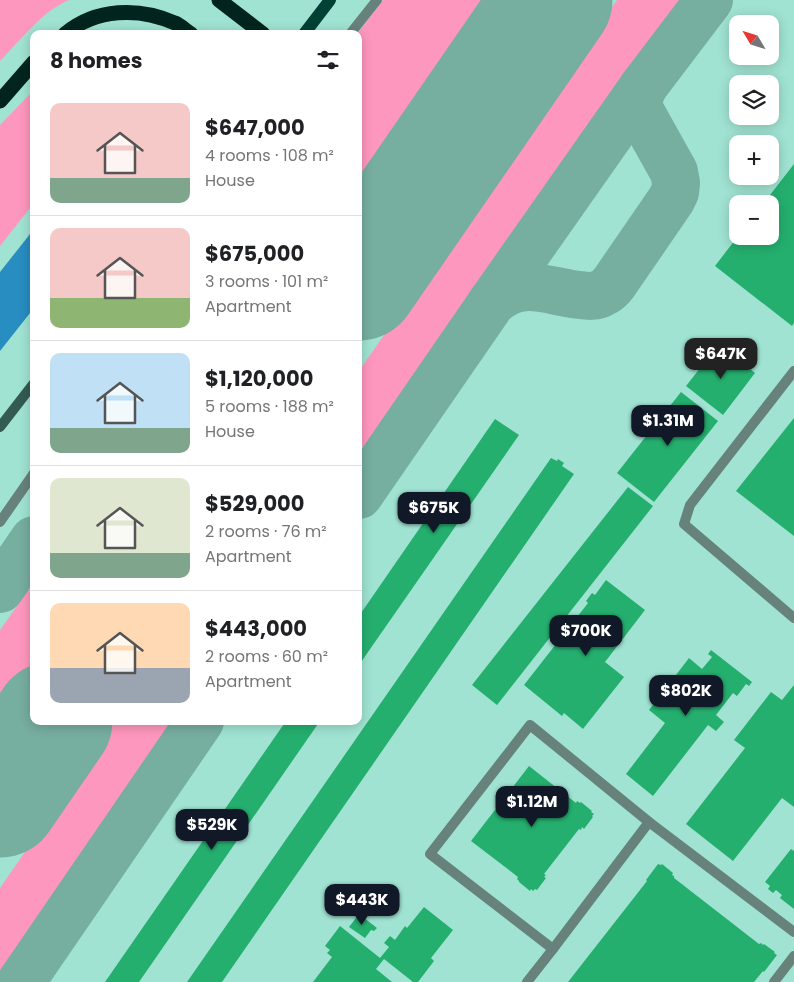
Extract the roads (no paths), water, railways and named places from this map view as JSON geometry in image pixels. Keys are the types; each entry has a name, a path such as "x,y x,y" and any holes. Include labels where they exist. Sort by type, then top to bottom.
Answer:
{"highway":[{"path":"219,0 258,30"},
{"path":"69,30 75,25 108,13 126,12 142,13 160,18 176,23 185,30"},
{"path":"0,101 30,67"}],"main road":[{"path":"307,30 330,0"},
{"path":"0,427 30,388"}],"lane":[{"path":"353,30 377,0"},
{"path":"794,371 690,506 684,524 794,618"},
{"path":"0,522 30,479"},
{"path":"553,949 430,854 530,725 649,822 794,932"},
{"path":"527,982 649,822"},
{"path":"774,982 794,956"}],"water":[{"path":"30,234 30,313 0,351 0,272"}]}
